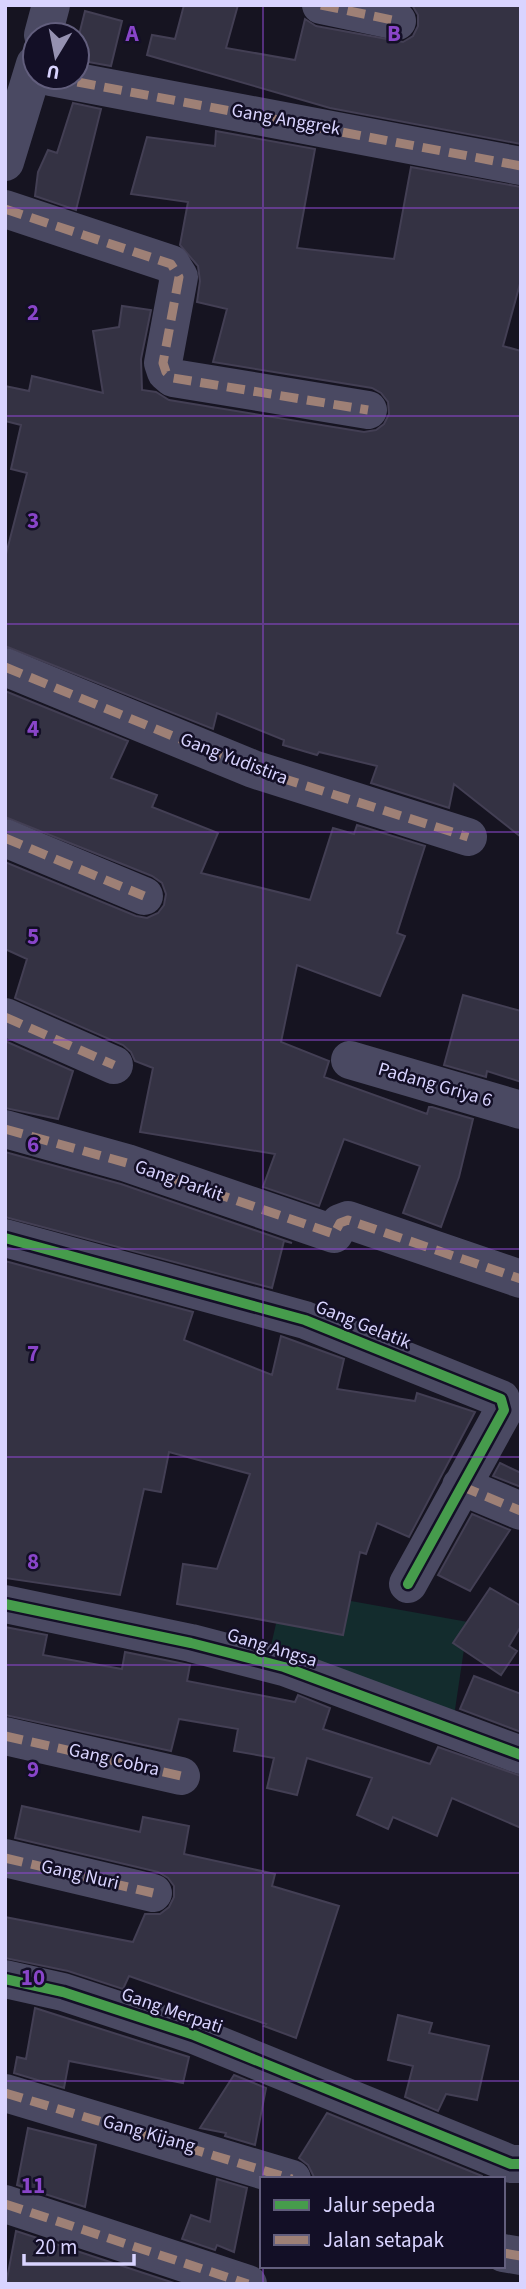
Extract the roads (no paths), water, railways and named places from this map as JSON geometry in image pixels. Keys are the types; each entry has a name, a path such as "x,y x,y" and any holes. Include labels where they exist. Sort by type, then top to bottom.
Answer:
{"street":[{"path":"321,5 397,21"},
{"name":"Gang Anggrek","path":"91,82 521,166"},
{"path":"5,162 31,91"},
{"path":"5,209 163,259 171,264 180,277 163,363 166,372 173,378 368,410"},
{"name":"Gang Yudistira","path":"5,667 253,769 468,837"},
{"path":"5,838 144,896"},
{"path":"5,1017 114,1065"},
{"name":"Padang Griya 6","path":"350,1060 521,1110"},
{"name":"Gang Parkit","path":"5,1129 127,1163 334,1234 344,1221 521,1279"},
{"name":"Gang Gelatik","path":"5,1238 305,1320 500,1399 504,1410 408,1584"},
{"path":"461,1486 521,1511"},
{"name":"Gang Angsa","path":"5,1604 191,1643 284,1667 521,1755"},
{"name":"Gang Cobra","path":"5,1736 181,1776"},
{"name":"Gang Nuri","path":"5,1858 153,1893"},
{"name":"Gang Merpati","path":"5,1979 63,1992 194,2035 323,2090 511,2164 521,2164"},
{"name":"Gang Kijang","path":"5,2093 285,2177"},
{"path":"5,2204 248,2284"}]}
